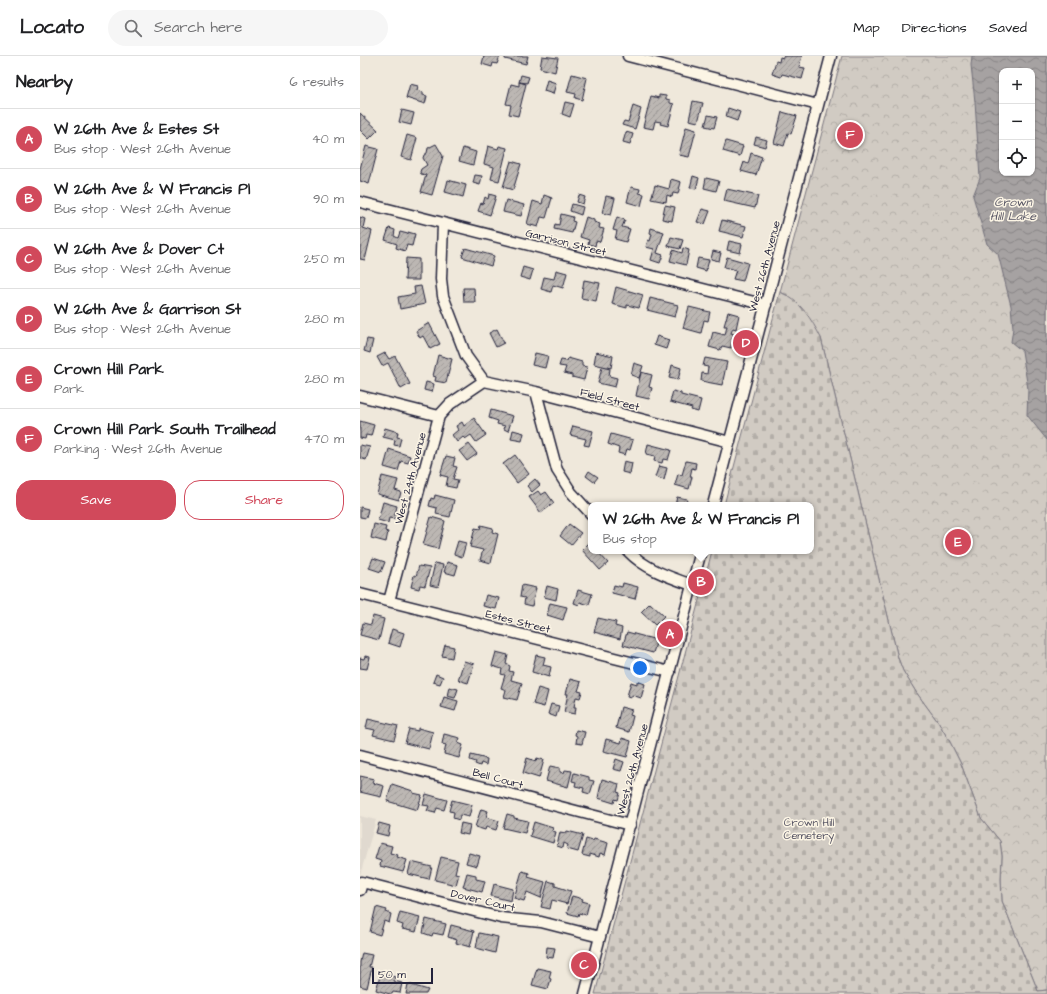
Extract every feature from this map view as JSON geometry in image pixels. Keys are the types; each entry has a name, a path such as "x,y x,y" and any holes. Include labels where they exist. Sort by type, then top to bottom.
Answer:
{"street":[{"path":"628,56 818,105"},
{"name":"West 26th Avenue","path":"715,502 831,56"},
{"name":"Garrison Street","path":"360,202 766,305"},
{"path":"360,396 439,416 450,404 484,382 466,356 443,296 441,279 443,224"},
{"name":"Field Street","path":"484,382 536,392 730,442"},
{"path":"536,392 557,470 571,492 588,511"},
{"name":"West 24th Avenue","path":"389,601 439,416"},
{"path":"631,554 657,571 692,585"},
{"name":"West 26th Avenue","path":"585,994 700,554"},
{"name":"Estes Street","path":"360,594 670,672"},
{"name":"Bell Court","path":"360,755 630,825"},
{"name":"Dover Court","path":"361,886 501,918 541,922 600,937"}],"shaded area":[{"path":"360,816 376,820 360,875"}],"green space":[{"path":"842,56 1047,56 1047,990 1038,991 1002,901 1002,856 1000,841 981,818 961,764 950,742 903,671 898,658 821,338 787,295 780,292"},
{"name":"Crown Hill Cemetery","path":"780,292 794,300 805,311 821,338 898,658 903,671 916,692 938,722 950,742 961,764 981,818 1000,841 1002,856 1002,901 1038,991 1047,990 1047,994 595,994 711,554 814,554 814,502 725,502"}],"water":[{"name":"Crown Hill Lake","path":"972,56 1047,56 1047,440 1027,415 1028,389 1022,351 1011,342 1013,328 1011,306 998,254 987,244 973,196 980,178 971,65"}],"building":[{"path":"484,56 500,56 497,64 493,63 492,67 482,64"},
{"path":"505,56 528,56 526,64 505,59"},
{"path":"542,56 558,58 555,72 540,68"},
{"path":"783,56 802,56 799,67 805,68 802,79 782,74 781,77 772,74 776,61 779,62 780,57 783,58"},
{"path":"572,74 587,78 582,100 575,98 576,94 567,92"},
{"path":"521,75 529,77 527,83 519,82"},
{"path":"547,80 556,83 553,94 544,91"},
{"path":"519,82 526,84 518,116 509,114 511,105 506,104 511,84 519,86"},
{"path":"410,84 418,86 417,90 423,92 423,95 427,96 425,104 406,98"},
{"path":"659,95 666,96 666,99 670,100 670,103 674,104 668,126 660,124 661,122 655,121 653,129 643,127 651,96 659,98"},
{"path":"693,101 703,103 698,122 689,120"},
{"path":"565,102 574,104 570,117 562,114"},
{"path":"633,106 641,109 635,129 622,125 624,121 628,122"},
{"path":"728,108 740,112 737,121 726,117"},
{"path":"402,110 414,113 411,125 399,122"},
{"path":"782,112 797,116 791,134 788,133 784,146 774,143"},
{"path":"360,113 378,130 369,139 360,130"},
{"path":"708,115 717,117 714,128 705,126"},
{"path":"686,127 696,130 689,157 679,155"},
{"path":"626,132 633,134 630,144 623,142"},
{"path":"407,135 417,138 411,160 401,157"},
{"path":"756,137 767,140 765,147 754,144"},
{"path":"726,141 743,146 740,156 723,151"},
{"path":"436,144 443,156 432,195 421,192 426,175 421,174 420,172 421,169 427,165 423,158 427,153 428,148"},
{"path":"366,146 378,149 369,184 360,181 360,169"},
{"path":"488,146 498,149 499,146 507,148 499,181 491,179 494,167 484,164"},
{"path":"463,148 476,152 473,165 459,161"},
{"path":"751,153 762,157 756,175 741,171 744,162 748,164"},
{"path":"511,161 521,164 513,190 503,187"},
{"path":"475,175 482,176 480,185 473,183"},
{"path":"693,176 699,178 696,189 690,188"},
{"path":"706,178 719,181 716,191 704,188"},
{"path":"671,179 681,182 678,194 673,193 672,197 667,195 666,202 651,199 655,185 669,189"},
{"path":"448,180 466,185 463,197 445,192"},
{"path":"631,187 640,189 639,193 644,194 641,206 627,202"},
{"path":"727,189 758,196 755,208 724,201"},
{"path":"489,194 496,196 490,215 478,211 481,203 483,204 485,197 488,199"},
{"path":"544,195 552,198 546,218 541,217 538,227 527,224 533,201 542,204"},
{"path":"579,195 585,197 583,204 577,202"},
{"path":"606,196 615,198 611,215 602,213"},
{"path":"506,200 524,205 521,216 503,212"},
{"path":"572,204 583,207 581,215 570,211"},
{"path":"665,205 675,207 672,221 662,219"},
{"path":"702,209 710,211 705,224 697,222"},
{"path":"561,214 573,217 572,221 575,222 572,233 554,229 555,224 559,225"},
{"path":"360,217 365,219 363,228 372,231 365,260 360,259"},
{"path":"586,217 600,224 599,228 604,229 600,242 596,241 595,246 588,244 589,240 580,237"},
{"path":"617,217 625,220 622,227 630,229 626,242 615,239 617,231 613,230"},
{"path":"722,220 746,226 743,237 719,231"},
{"path":"389,228 395,230 394,236 398,238 400,232 415,234 412,246 407,245 405,251 396,248 397,244 385,240"},
{"path":"651,228 664,232 657,253 663,255 660,263 651,260 654,249 646,247 652,234 650,233"},
{"path":"671,237 683,240 680,249 668,246"},
{"path":"729,241 742,244 740,253 727,250"},
{"path":"465,248 494,256 491,266 462,257"},
{"path":"683,248 689,250 686,265 670,261 673,250 682,253"},
{"path":"713,251 721,253 719,261 711,259"},
{"path":"727,257 748,263 743,281 733,279 736,270 724,267"},
{"path":"406,258 419,259 419,280 405,280"},
{"path":"698,258 709,260 706,271 696,268"},
{"path":"523,267 533,270 530,280 520,277"},
{"path":"556,270 567,273 563,288 553,285 551,292 541,289 544,277 554,279"},
{"path":"584,280 600,283 596,301 581,298"},
{"path":"421,286 425,304 400,309 398,297 415,294 414,287"},
{"path":"616,287 643,295 639,308 627,305 627,308 612,304"},
{"path":"463,288 474,288 475,302 464,302"},
{"path":"650,298 678,305 675,317 647,310"},
{"path":"689,307 710,312 708,321 704,320 701,333 683,328"},
{"path":"728,312 739,315 736,329 733,328 731,333 734,334 731,348 722,346 720,350 709,347 713,332 725,335 727,326 724,326"},
{"path":"429,323 440,344 430,349 423,336 420,338 416,331"},
{"path":"497,329 504,343 496,347 489,333"},
{"path":"657,336 669,340 666,349 654,345"},
{"path":"367,339 373,340 370,353 364,351"},
{"path":"596,352 613,356 611,368 594,364"},
{"path":"385,353 389,359 395,356 410,384 401,389 388,363 382,366 377,357"},
{"path":"535,353 548,356 545,368 532,365"},
{"path":"438,355 452,359 446,383 435,381 436,377 433,376"},
{"path":"568,358 582,362 582,366 587,367 584,380 564,373 566,367 559,366 561,360 567,361"},
{"path":"705,358 727,362 722,385 701,381 702,373 707,374 708,367 703,366"},
{"path":"634,363 643,366 639,378 631,375"},
{"path":"672,365 681,368 678,380 669,378"},
{"path":"602,367 610,369 609,376 617,378 615,387 598,383"},
{"path":"641,372 652,375 649,387 652,388 649,399 636,396"},
{"path":"426,382 434,384 432,392 424,390"},
{"path":"673,391 681,393 681,395 701,400 698,412 691,410 692,408 670,402"},
{"path":"491,410 513,416 508,431 504,429 505,426 497,424 498,421 489,418"},
{"path":"474,418 486,435 476,442 471,435 465,439 463,437 457,442 452,435 458,430 456,426 462,422 464,426"},
{"path":"360,421 374,425 371,436 366,435 365,439 360,438"},
{"path":"573,426 593,431 589,446 584,445 586,439 570,435"},
{"path":"385,428 398,432 397,437 401,438 399,446 394,445 395,440 383,437"},
{"path":"513,430 524,433 522,441 511,439"},
{"path":"611,434 633,440 630,450 627,449 625,455 618,453 619,448 608,444"},
{"path":"469,444 477,454 467,461 459,451"},
{"path":"648,444 671,450 668,460 663,459 662,463 654,461 655,456 646,454"},
{"path":"360,445 370,447 366,460 360,458"},
{"path":"389,449 410,456 408,463 401,461 398,471 384,467"},
{"path":"515,455 529,474 517,483 503,464"},
{"path":"446,456 455,458 453,466 457,467 453,479 458,480 456,488 446,486 448,477 440,475"},
{"path":"624,461 632,463 630,474 622,472"},
{"path":"686,461 696,463 695,469 692,468 690,477 692,477 689,489 675,485 678,474 682,475"},
{"path":"659,466 667,468 664,480 655,477"},
{"path":"589,471 598,477 594,482 586,476"},
{"path":"382,476 398,480 395,490 401,492 399,500 377,494"},
{"path":"535,479 540,485 532,492 527,486"},
{"path":"538,491 541,495 546,492 554,503 541,513 529,497"},
{"path":"435,495 454,500 450,517 436,514 437,508 429,506 431,498 434,499"},
{"path":"677,497 687,499 686,502 676,502"},
{"path":"383,502 397,506 394,519 389,518 388,523 378,520"},
{"path":"360,507 368,509 366,518 360,517"},
{"path":"431,517 445,521 438,549 423,545"},
{"path":"374,524 386,527 385,531 388,532 386,542 371,538"},
{"path":"569,524 581,533 571,545 560,536"},
{"path":"481,525 493,528 492,532 498,534 491,563 480,560 483,550 470,547 475,528 480,529"},
{"path":"458,541 466,543 462,557 454,554"},
{"path":"588,544 588,554 600,554 608,563 600,570 582,550"},
{"path":"373,558 385,562 381,572 369,568"},
{"path":"447,562 458,565 455,575 444,572"},
{"path":"435,563 443,565 438,587 430,585"},
{"path":"419,566 430,568 425,586 420,585 419,589 411,587 414,575 416,576"},
{"path":"623,583 638,587 635,599 612,593 614,585 622,587"},
{"path":"522,585 536,588 532,606 524,604 525,598 520,597"},
{"path":"547,586 558,589 556,600 544,597"},
{"path":"578,590 592,594 589,605 580,602 579,605 574,603"},
{"path":"486,595 499,598 496,609 483,606"},
{"path":"550,603 567,607 563,620 547,615"},
{"path":"650,603 664,616 655,625 641,612"},
{"path":"373,616 384,619 379,640 360,635 363,623 371,625"},
{"path":"598,618 616,622 615,626 622,628 620,639 594,632"},
{"path":"392,629 404,633 400,647 388,643"},
{"path":"627,632 657,640 653,653 623,645"},
{"path":"445,645 454,647 452,658 442,656"},
{"path":"496,652 508,655 506,664 510,666 509,671 513,672 511,680 522,683 517,700 504,697 506,690 501,688 505,675 501,674 502,669 492,666"},
{"path":"536,655 545,657 543,665 551,667 549,677 532,672"},
{"path":"365,656 370,657 367,669 360,668 360,658 364,659"},
{"path":"464,661 474,664 468,683 458,680"},
{"path":"436,674 443,677 440,684 433,682"},
{"path":"570,679 581,682 578,691 582,692 580,698 576,697 574,707 576,707 575,714 564,712 568,694 566,694"},
{"path":"637,681 645,684 641,698 632,695 632,697 627,696 631,682 637,684"},
{"path":"449,687 458,689 455,698 447,696"},
{"path":"538,688 548,691 544,707 533,704"},
{"path":"444,697 458,701 455,711 441,707"},
{"path":"551,704 559,706 556,717 548,714"},
{"path":"621,707 632,710 630,715 633,716 629,732 616,728"},
{"path":"368,719 398,726 394,740 373,735 375,730 366,728"},
{"path":"418,728 433,732 429,749 405,743 409,729 418,731"},
{"path":"576,730 585,732 582,744 576,743"},
{"path":"444,734 460,738 458,743 463,745 459,758 444,754 446,745 442,744"},
{"path":"622,738 631,741 627,757 603,751 606,739 621,743"},
{"path":"471,755 487,759 486,765 481,763 480,766 475,764 476,762 470,760"},
{"path":"527,758 536,761 537,758 544,760 539,778 523,773"},
{"path":"616,759 624,762 621,771 613,769"},
{"path":"550,766 560,768 560,772 564,773 565,770 572,771 568,787 546,781"},
{"path":"574,773 589,777 589,780 594,781 590,794 583,792 584,788 575,786 576,782 572,781"},
{"path":"360,776 374,779 373,783 384,786 381,797 360,792"},
{"path":"602,779 619,784 617,792 620,793 618,800 615,799 614,803 598,798"},
{"path":"392,784 413,791 413,793 422,795 417,810 387,801"},
{"path":"426,794 447,800 444,810 437,808 435,813 427,811 429,806 423,805"},
{"path":"452,800 472,805 469,817 460,815 459,820 453,818 454,812 449,811"},
{"path":"481,809 488,811 486,817 499,821 496,830 486,827 485,830 475,827"},
{"path":"507,814 514,816 514,818 528,821 525,833 503,828"},
{"path":"534,822 553,828 552,831 556,832 553,843 530,836"},
{"path":"379,823 390,826 388,836 376,833"},
{"path":"461,823 470,825 468,835 459,833"},
{"path":"567,831 583,835 578,852 567,849 568,845 564,843 563,848 557,846 560,832 566,833"},
{"path":"586,839 593,841 594,839 608,843 605,855 600,853 599,857 590,854 590,857 582,855"},
{"path":"380,843 392,846 390,853 407,860 403,872 380,866 381,861 375,859"},
{"path":"469,853 480,856 477,866 466,863"},
{"path":"441,857 458,861 455,873 459,874 456,885 435,880"},
{"path":"411,862 432,867 429,879 408,874"},
{"path":"522,871 529,873 528,877 545,882 541,898 527,892 524,901 514,898"},
{"path":"467,873 476,875 476,879 485,881 482,892 463,887"},
{"path":"548,881 555,883 555,886 571,891 567,904 552,900 550,909 541,907"},
{"path":"494,884 513,889 511,901 491,896"},
{"path":"572,896 583,899 582,901 589,903 586,915 579,913 578,916 567,913"},
{"path":"376,907 387,910 386,912 391,914 389,923 384,921 380,935 370,932"},
{"path":"400,912 420,917 416,932 402,929 403,925 397,923"},
{"path":"426,919 446,924 443,935 433,933 432,936 423,933"},
{"path":"451,925 474,931 470,947 456,943 457,940 448,937"},
{"path":"479,933 498,937 495,953 476,948"},
{"path":"547,947 555,948 553,958 546,957"},
{"path":"362,953 372,955 369,967 372,967 367,988 360,986 360,962"},
{"path":"537,968 551,971 549,978 551,979 548,989 532,985"},
{"path":"381,973 395,977 394,981 402,983 400,993 393,992 390,994 376,990"},
{"path":"408,984 428,990 426,994 406,994"}],"place":[{"name":"Crown Hill Park South Trailhead","path":"850,135"},
{"name":"W 26th Ave & Garrison St","path":"746,343"},
{"name":"Crown Hill Park","path":"958,542"},
{"name":"W 26th Ave & W Francis Pl","path":"701,582"},
{"name":"W 26th Ave & Estes St","path":"670,634"},
{"name":"W 26th Ave & Dover Ct","path":"584,965"}]}
